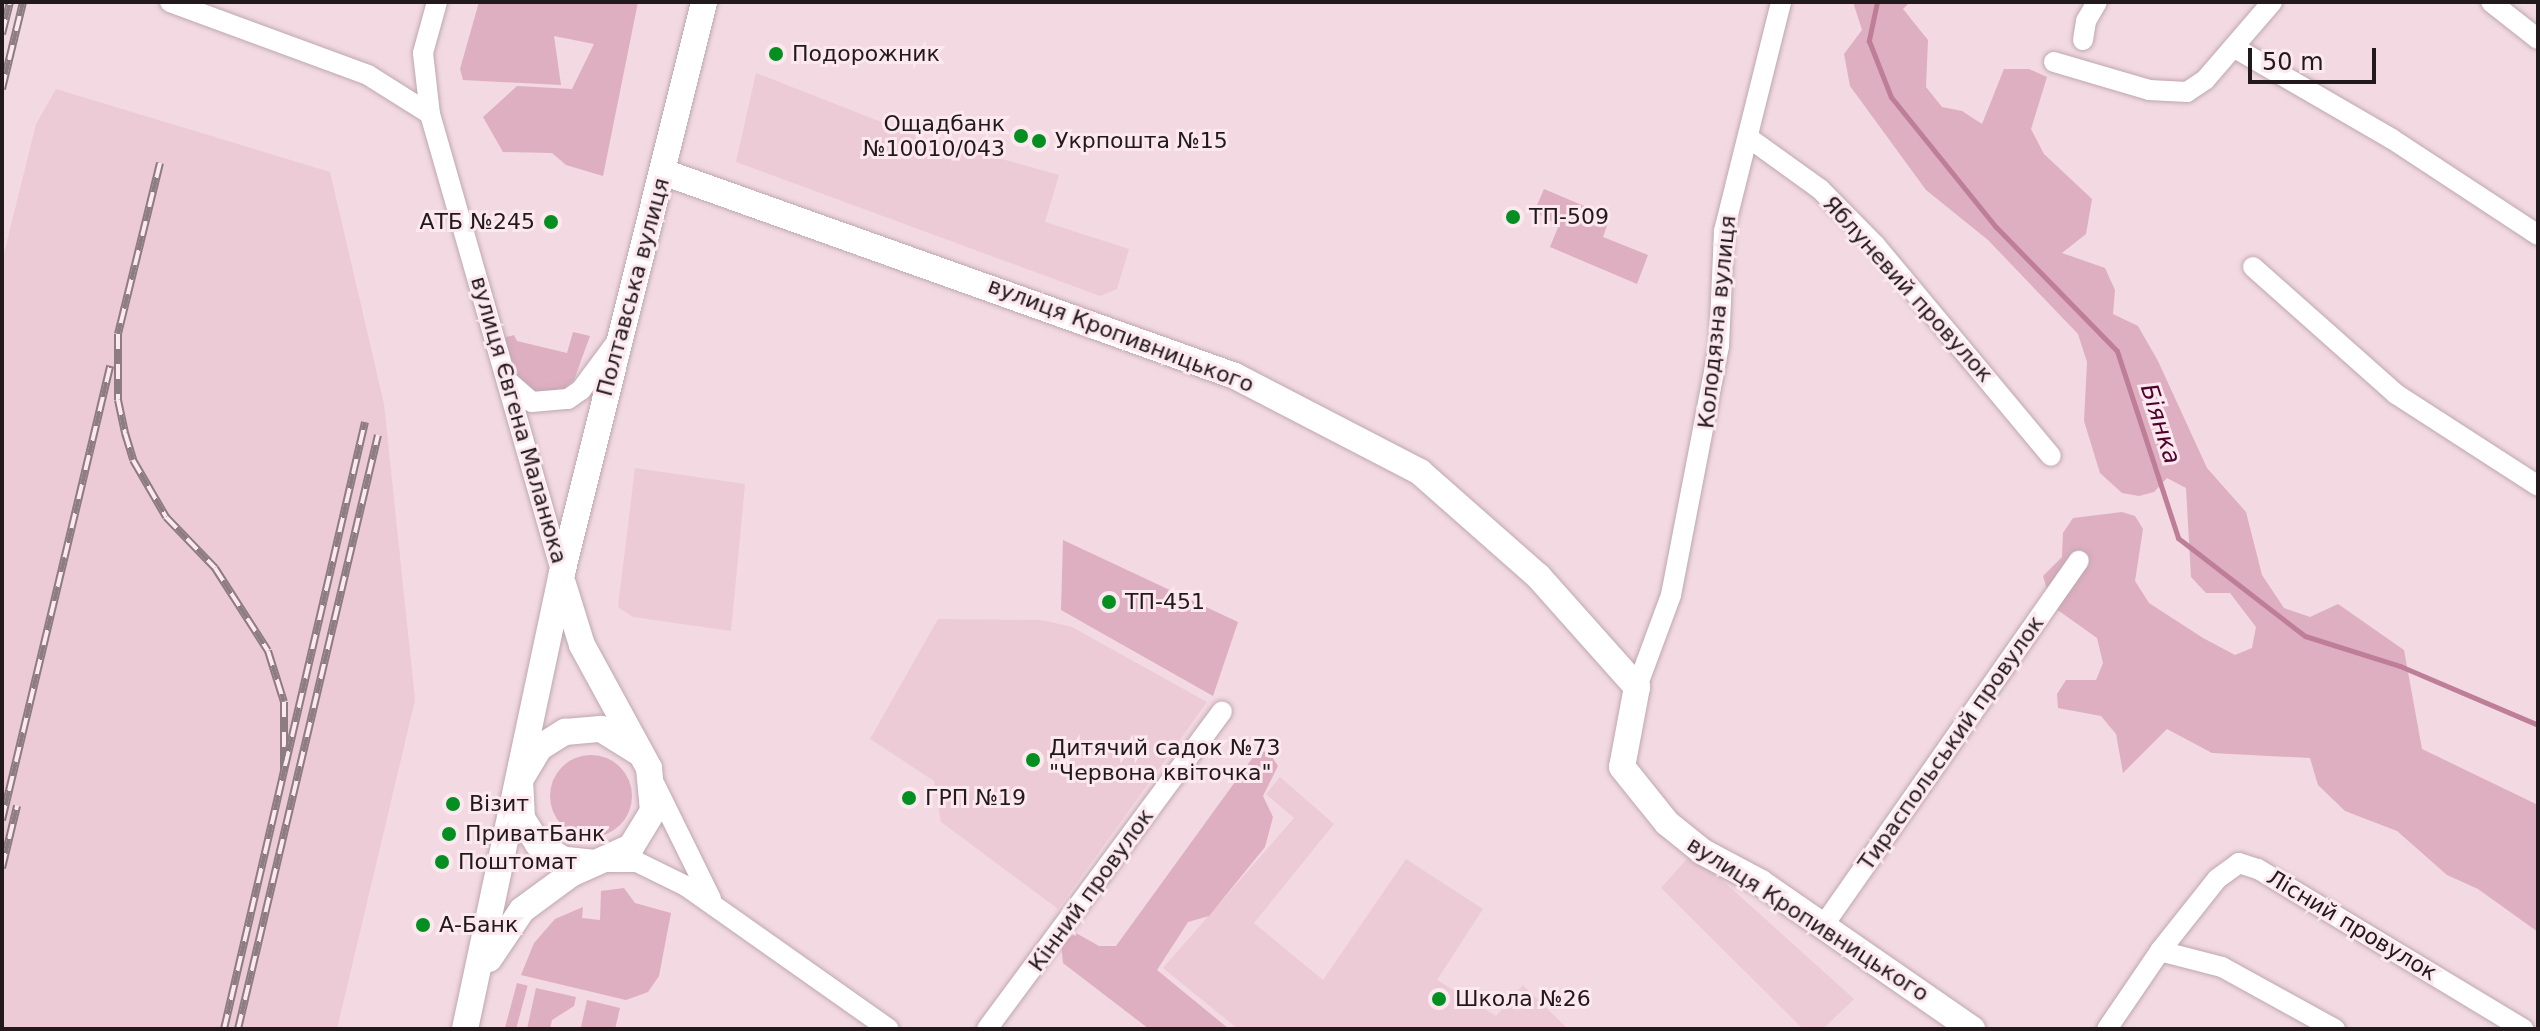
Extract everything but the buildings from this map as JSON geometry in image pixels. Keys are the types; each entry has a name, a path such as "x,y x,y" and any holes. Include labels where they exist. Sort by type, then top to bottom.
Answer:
{"main road":[{"name":"Полтавська вулиця","path":"562,573 704,2"},
{"name":"вулиця Кропивницького","path":"663,172 1045,304 1235,376 1406,465 1454,499 1538,576 1637,687 1622,767 1683,838 1823,926 1972,1029"},
{"path":"477,980 522,910 571,874 631,847 645,831 653,811 649,768 582,645 562,573"},
{"name":"вулиця Євгена Маланюка","path":"465,1029 562,573"},
{"path":"603,862 564,860 538,844 522,818 520,780 539,748 580,728 620,737 649,768"}],"street":[{"path":"170,2 368,75 430,114"},
{"name":"вулиця Євгена Маланюка","path":"437,2 423,53 430,114 510,383 562,573"},
{"name":"Колодязна вулиця","path":"1637,687 1668,610 1705,434 1719,346 1724,231 1781,2"},
{"path":"2083,40 2086,21 2097,2"},
{"path":"2054,62 2149,90 2187,92 2205,80 2272,2"},
{"path":"2491,2 2538,39"},
{"path":"2235,48 2392,139 2538,235"},
{"name":"Яблуневий провулок","path":"1749,138 1820,189 1876,246 2051,456"},
{"path":"2253,267 2396,394 2538,486"},
{"path":"510,383 532,402 568,399 581,390 618,339"},
{"name":"Тираспольський провулок","path":"1823,926 2079,561"},
{"name":"Кінний провулок","path":"987,1029 1222,711"},
{"path":"649,768 677,837 713,903"},
{"path":"603,862 637,862 713,903 889,1029"},
{"name":"Лісний провулок","path":"2107,1029 2160,951 2217,879 2239,863 2258,869 2523,1029"},
{"path":"2160,951 2222,967 2335,1029"}],"shaded area":[{"path":"479,2 638,2 603,176 566,165 552,153 503,152 483,117 517,86 572,89 594,44 554,36 561,85 463,80 460,69"},
{"path":"1853,2 1910,2 1903,9 1928,40 1926,87 1942,107 1962,111 1982,124 2004,69 2029,69 2047,77 2031,129 2044,154 2092,199 2086,234 2062,253 2105,268 2115,290 2113,314 2138,326 2158,361 2207,468 2246,512 2262,575 2284,608 2310,617 2338,604 2404,650 2422,749 2538,805 2538,932 2478,889 2447,875 2397,831 2345,811 2318,785 2310,758 2212,753 2167,729 2123,773 2116,734 2101,716 2058,708 2057,694 2066,680 2096,680 2103,663 2097,638 2052,606 2043,576 2062,557 2063,533 2073,518 2122,512 2135,516 2143,529 2135,581 2149,603 2203,638 2235,655 2252,648 2256,627 2230,593 2206,593 2191,577 2186,488 2167,478 2154,492 2139,496 2122,493 2100,473 2084,421 2087,362 2078,334 1988,240 1926,190 1850,86 1844,54 1862,30"},
{"path":"756,73 912,134 1059,175 1045,222 1129,249 1117,289 1100,296 736,162"},
{"path":"56,89 330,172 384,404 415,700 337,1029 2,1029 2,262 36,124"},
{"path":"1544,189 1610,217 1603,237 1648,255 1637,284 1550,247 1559,225 1534,212"},
{"path":"573,332 590,336 574,380 560,393 537,396 517,381 503,338 514,335 517,341 567,353"},
{"path":"635,468 745,484 731,631 633,617 618,607"},
{"path":"1063,540 1238,622 1213,696 1061,610"},
{"name":"Дитячий садок №73 \"Червона квіточка\"","path":"938,619 1042,620 1072,627 1207,702 1058,909 941,822 934,781 870,739"},
{"path":"1268,751 1278,766 1263,796 1273,817 1265,847 1209,916 1188,922 1157,970 1229,1029 1149,1029 1063,963 1061,944 1076,933 1099,946 1116,946 1256,753"},
{"path":"591,755 607,758 620,767 629,780 632,796 629,812 620,825 607,834 591,837 575,834 562,825 553,812 550,796 553,780 562,767 575,758"},
{"path":"1280,777 1334,824 1254,923 1323,980 1406,859 1483,909 1437,980 1496,1016 1523,985 1568,1029 1238,1029 1163,968 1294,818 1266,794"},
{"path":"1692,853 1854,999 1823,1029 1803,1029 1661,888"},
{"path":"624,888 635,903 671,913 659,976 648,992 626,1000 521,975 534,943 555,919 583,907 582,918 600,920 601,891"},
{"path":"517,983 528,986 516,1029 505,1028"},
{"path":"536,988 576,997 574,1006 552,1020 550,1029 527,1029"},
{"path":"587,1000 620,1008 615,1029 581,1027"}],"waterway":[{"name":"Біянка","path":"1877,2 1869,41 1891,97 1996,227 2117,351 2178,538 2305,636 2400,666 2538,725"}],"railway":[{"path":"2,34 10,2"},
{"path":"2,89 23,2"},
{"path":"160,163 118,334 118,400 133,460 166,517 215,568 268,651 284,702 284,771"},
{"path":"2,820 110,366"},
{"path":"224,1029 365,422"},
{"path":"238,1029 378,435"},
{"path":"2,868 17,806"}],"place":[{"name":"Подорожник","path":"776,54"},
{"name":"Ощадбанк №10010/043","path":"1021,136"},
{"name":"Укрпошта №15","path":"1039,141"},
{"name":"ТП-509","path":"1513,217"},
{"name":"АТБ №245","path":"551,222"},
{"name":"ТП-451","path":"1109,602"},
{"name":"Дитячий садок №73 \"Червона квіточка\"","path":"1033,760"},
{"name":"ГРП №19","path":"909,798"},
{"name":"Візит","path":"453,804"},
{"name":"ПриватБанк","path":"449,834"},
{"name":"Поштомат","path":"442,862"},
{"name":"А-Банк","path":"423,925"},
{"name":"Школа №26","path":"1439,999"}]}
